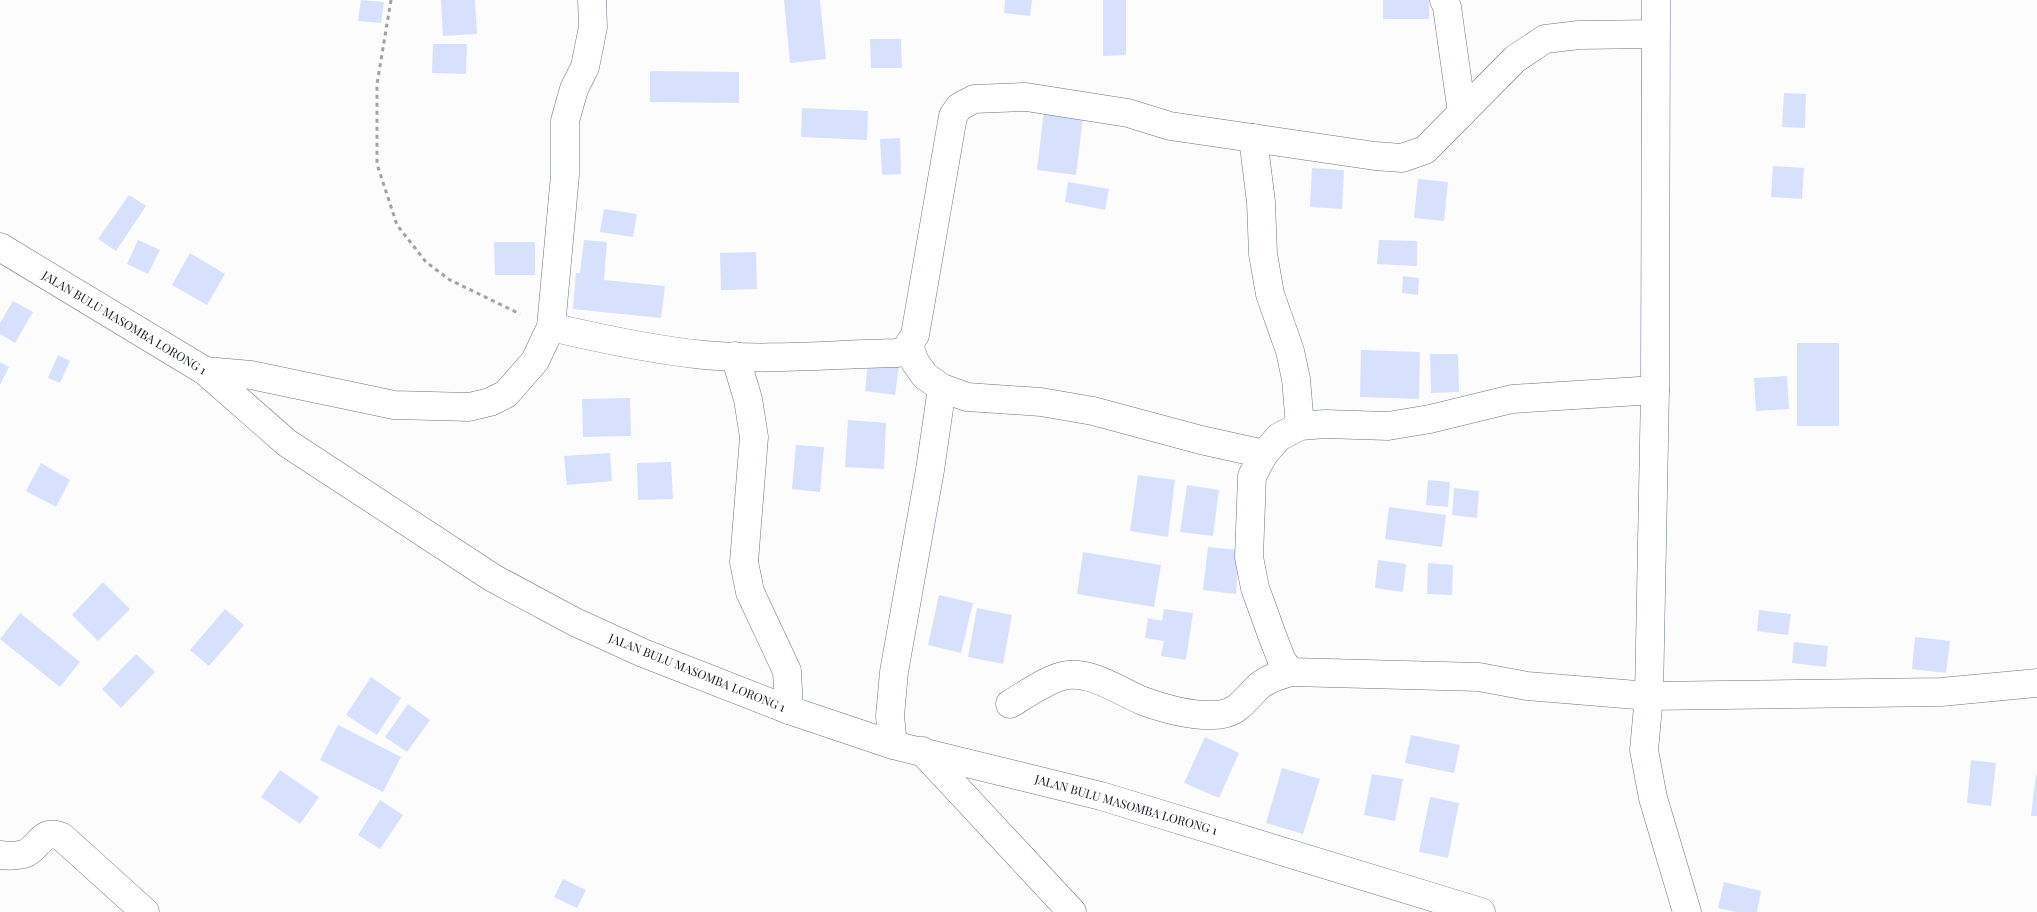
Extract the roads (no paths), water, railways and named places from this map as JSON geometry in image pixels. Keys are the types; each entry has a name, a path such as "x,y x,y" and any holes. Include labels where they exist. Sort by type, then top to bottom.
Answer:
{"street":[{"path":"205,371 251,375 394,405 469,407 490,402 506,394 535,361 552,327 565,175 565,121 574,89 585,67 593,27 592,0"},
{"path":"1444,0 1447,7 1462,113"},
{"path":"1656,0 1655,390 1650,696 1644,750 1653,798 1687,912"},
{"path":"552,327 618,342 704,355 898,353 909,345 914,335 953,116 959,107 974,100 1026,97 1128,114 1170,126 1375,156 1402,158 1426,150 1515,59 1545,39 1579,35 1655,34"},
{"path":"1252,138 1261,202 1263,254 1270,294 1290,351 1296,379 1300,426"},
{"name":"JALAN BULU MASOMBA LORONG 1","path":"0,247 205,371 287,443 493,578 575,622 643,653 789,710 894,745 1101,796 1481,912"},
{"path":"909,345 915,362 925,376 942,388 967,397 1041,402 1093,411 1200,440 1264,454"},
{"path":"735,356 748,399 754,437 744,562 750,592 787,671 789,710"},
{"path":"894,745 890,716 894,672 930,470 942,388"},
{"path":"1291,672 1282,660 1272,635 1255,588 1249,557 1252,476 1264,454 1279,436 1300,426 1325,424 1388,426 1430,419 1512,398 1655,390"},
{"path":"1010,704 1049,682 1067,675 1090,678 1113,686 1144,701 1175,710 1215,715 1231,713 1242,706 1258,687 1269,680 1291,672 1479,677 1526,686 1650,696 1941,692 2037,683"},
{"path":"922,751 1072,912"},
{"path":"0,855 26,854 47,835 55,834 62,837 145,912"}]}
